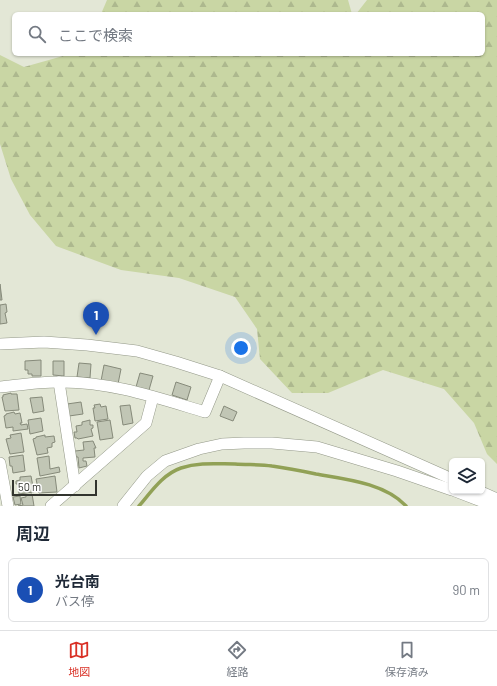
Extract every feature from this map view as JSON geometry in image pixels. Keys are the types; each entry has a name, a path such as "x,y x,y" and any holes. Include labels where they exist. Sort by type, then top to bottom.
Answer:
{"street":[{"path":"0,344 44,342 137,351 220,376 449,479"},
{"path":"0,387 59,382 95,385 125,390 205,412 220,376"},
{"path":"59,382 75,486"},
{"path":"51,506 146,423 153,397"},
{"path":"123,506 148,476 165,461 199,449 222,444 272,443 317,447 397,471 449,489"},
{"path":"0,463 8,506"},
{"path":"459,494 477,506"},
{"path":"462,494 494,506"},
{"path":"485,494 497,499"}],"green space":[{"path":"107,0 348,0 351,12 102,12"},
{"path":"367,0 497,0 497,464 487,454 474,423 444,389 383,370 328,393 292,393 260,359 257,329 235,297 179,278 121,270 56,246 30,215 11,179 0,144 0,55 24,67 63,56 485,56 485,12 358,12"}],"building":[{"path":"0,284 2,300 0,300"},
{"path":"6,304 7,312 5,313 7,323 0,324 0,305"},
{"path":"41,360 41,376 32,376 32,374 28,374 28,370 25,370 25,361"},
{"path":"53,361 64,361 64,376 53,375"},
{"path":"79,363 91,364 90,378 77,377"},
{"path":"104,365 121,369 118,384 101,381"},
{"path":"140,373 153,376 149,390 136,387"},
{"path":"176,382 191,387 187,400 172,395"},
{"path":"11,393 17,394 19,410 5,411 2,397 3,395"},
{"path":"42,397 44,411 33,413 30,398"},
{"path":"81,402 83,414 69,416 67,404"},
{"path":"100,404 101,407 106,406 108,419 95,421 93,408 95,408 94,405"},
{"path":"130,405 133,423 123,425 120,406"},
{"path":"224,406 237,412 233,421 220,416"},
{"path":"14,412 15,414 20,413 21,425 27,424 28,429 13,431 13,427 6,428 4,416"},
{"path":"41,418 43,431 30,434 28,420"},
{"path":"90,420 90,425 93,425 93,428 91,429 93,436 78,439 75,438 74,432 77,432 76,426 82,425 82,422"},
{"path":"110,420 113,438 100,440 97,422"},
{"path":"21,433 24,452 10,454 6,439 11,438 10,435"},
{"path":"45,435 45,437 54,436 55,442 52,443 52,447 47,448 48,453 37,455 33,439"},
{"path":"93,441 96,448 94,448 95,457 83,458 83,461 86,461 87,466 79,468 78,457 76,457 75,451 84,450 83,442"},
{"path":"23,455 25,471 13,473 12,466 10,466 9,457"},
{"path":"49,456 50,469 59,467 60,472 40,476 37,458"},
{"path":"31,476 34,492 19,494 18,484 16,484 16,481 20,480 20,477"},
{"path":"55,476 57,492 39,493 36,479"},
{"path":"32,494 34,506 18,506 23,505 21,498"},
{"path":"20,496 21,504 15,505 13,497"}],"waterway":[{"path":"139,506 169,474 181,468 201,464 267,465 352,480 387,492 406,506"}],"place":[{"name":"光台南","path":"96,335"}]}
